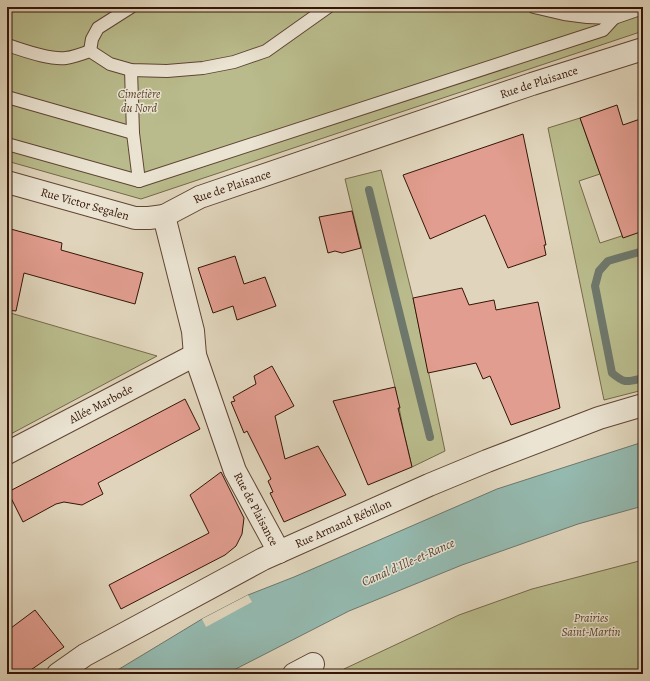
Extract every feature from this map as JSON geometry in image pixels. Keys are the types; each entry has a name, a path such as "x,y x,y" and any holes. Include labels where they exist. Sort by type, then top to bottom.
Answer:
{"street":[{"name":"Rue de Plaisance","path":"278,552 235,471 195,354 194,331 164,216 200,197 532,84 643,49"},
{"name":"Rue Victor Segalen","path":"7,182 134,218 164,216"},
{"name":"Allée Marbode","path":"7,452 195,354"},
{"name":"Rue Armand Rébillon","path":"58,674 85,655 278,552 487,461 599,418 643,405"}],"lane":[{"path":"90,51 92,39 98,28 131,7"},
{"path":"7,45 36,54 65,58 90,51 110,64 131,70 167,71 203,68 234,62 266,51 328,7"},
{"path":"534,7 587,17 614,18 643,8"},
{"path":"7,144 138,181 603,30 614,18"},
{"path":"131,70 133,133 138,181"},
{"path":"7,97 133,133"}],"green space":[{"name":"Cimetière du Nord","path":"7,7 643,7 643,31 141,199 7,161"},
{"path":"580,118 600,174 579,181 600,243 643,229 643,390 604,400 548,128"},
{"path":"381,170 413,298 445,451 412,467 395,387 345,179"},
{"path":"7,312 157,356 7,436"},
{"name":"Prairies Saint-Martin","path":"643,560 643,674 346,674 344,669 459,615 532,589"}],"water":[{"name":"Canal d'Ille-et-Rance","path":"643,442 643,506 578,524 462,565 349,611 226,674 111,674 202,619 248,595 294,577 497,489"}],"pier":[{"path":"248,595 252,602 206,627 202,619"}],"building":[{"path":"617,105 623,125 643,118 643,231 623,238 580,118"},
{"path":"523,134 546,245 544,245 546,255 508,268 485,215 430,239 403,175"},
{"path":"352,211 361,248 342,253 335,251 328,253 319,217"},
{"path":"7,228 62,243 61,250 143,273 135,304 24,273 16,311 7,310"},
{"path":"235,256 244,284 265,277 276,306 237,320 233,306 213,313 198,268"},
{"path":"462,288 469,305 494,300 496,310 538,302 560,408 511,425 490,376 483,379 476,363 428,373 413,298"},
{"path":"272,366 294,406 275,416 285,459 318,446 346,495 284,522 270,493 273,492 268,481 271,479 247,431 244,433 231,402 235,401 233,397 256,384 254,376"},
{"path":"395,387 400,408 398,408 412,467 368,485 333,401"},
{"path":"185,399 200,429 98,483 103,494 82,505 64,502 56,504 23,522 8,492"},
{"path":"221,472 244,518 242,534 236,546 225,555 121,609 109,585 209,533 190,495"},
{"path":"35,610 64,647 25,674 7,674 7,631"}],"waterway":[{"path":"369,190 430,437"},
{"path":"643,251 608,261 599,271 595,286 612,373 620,379 626,381 643,378"}]}
